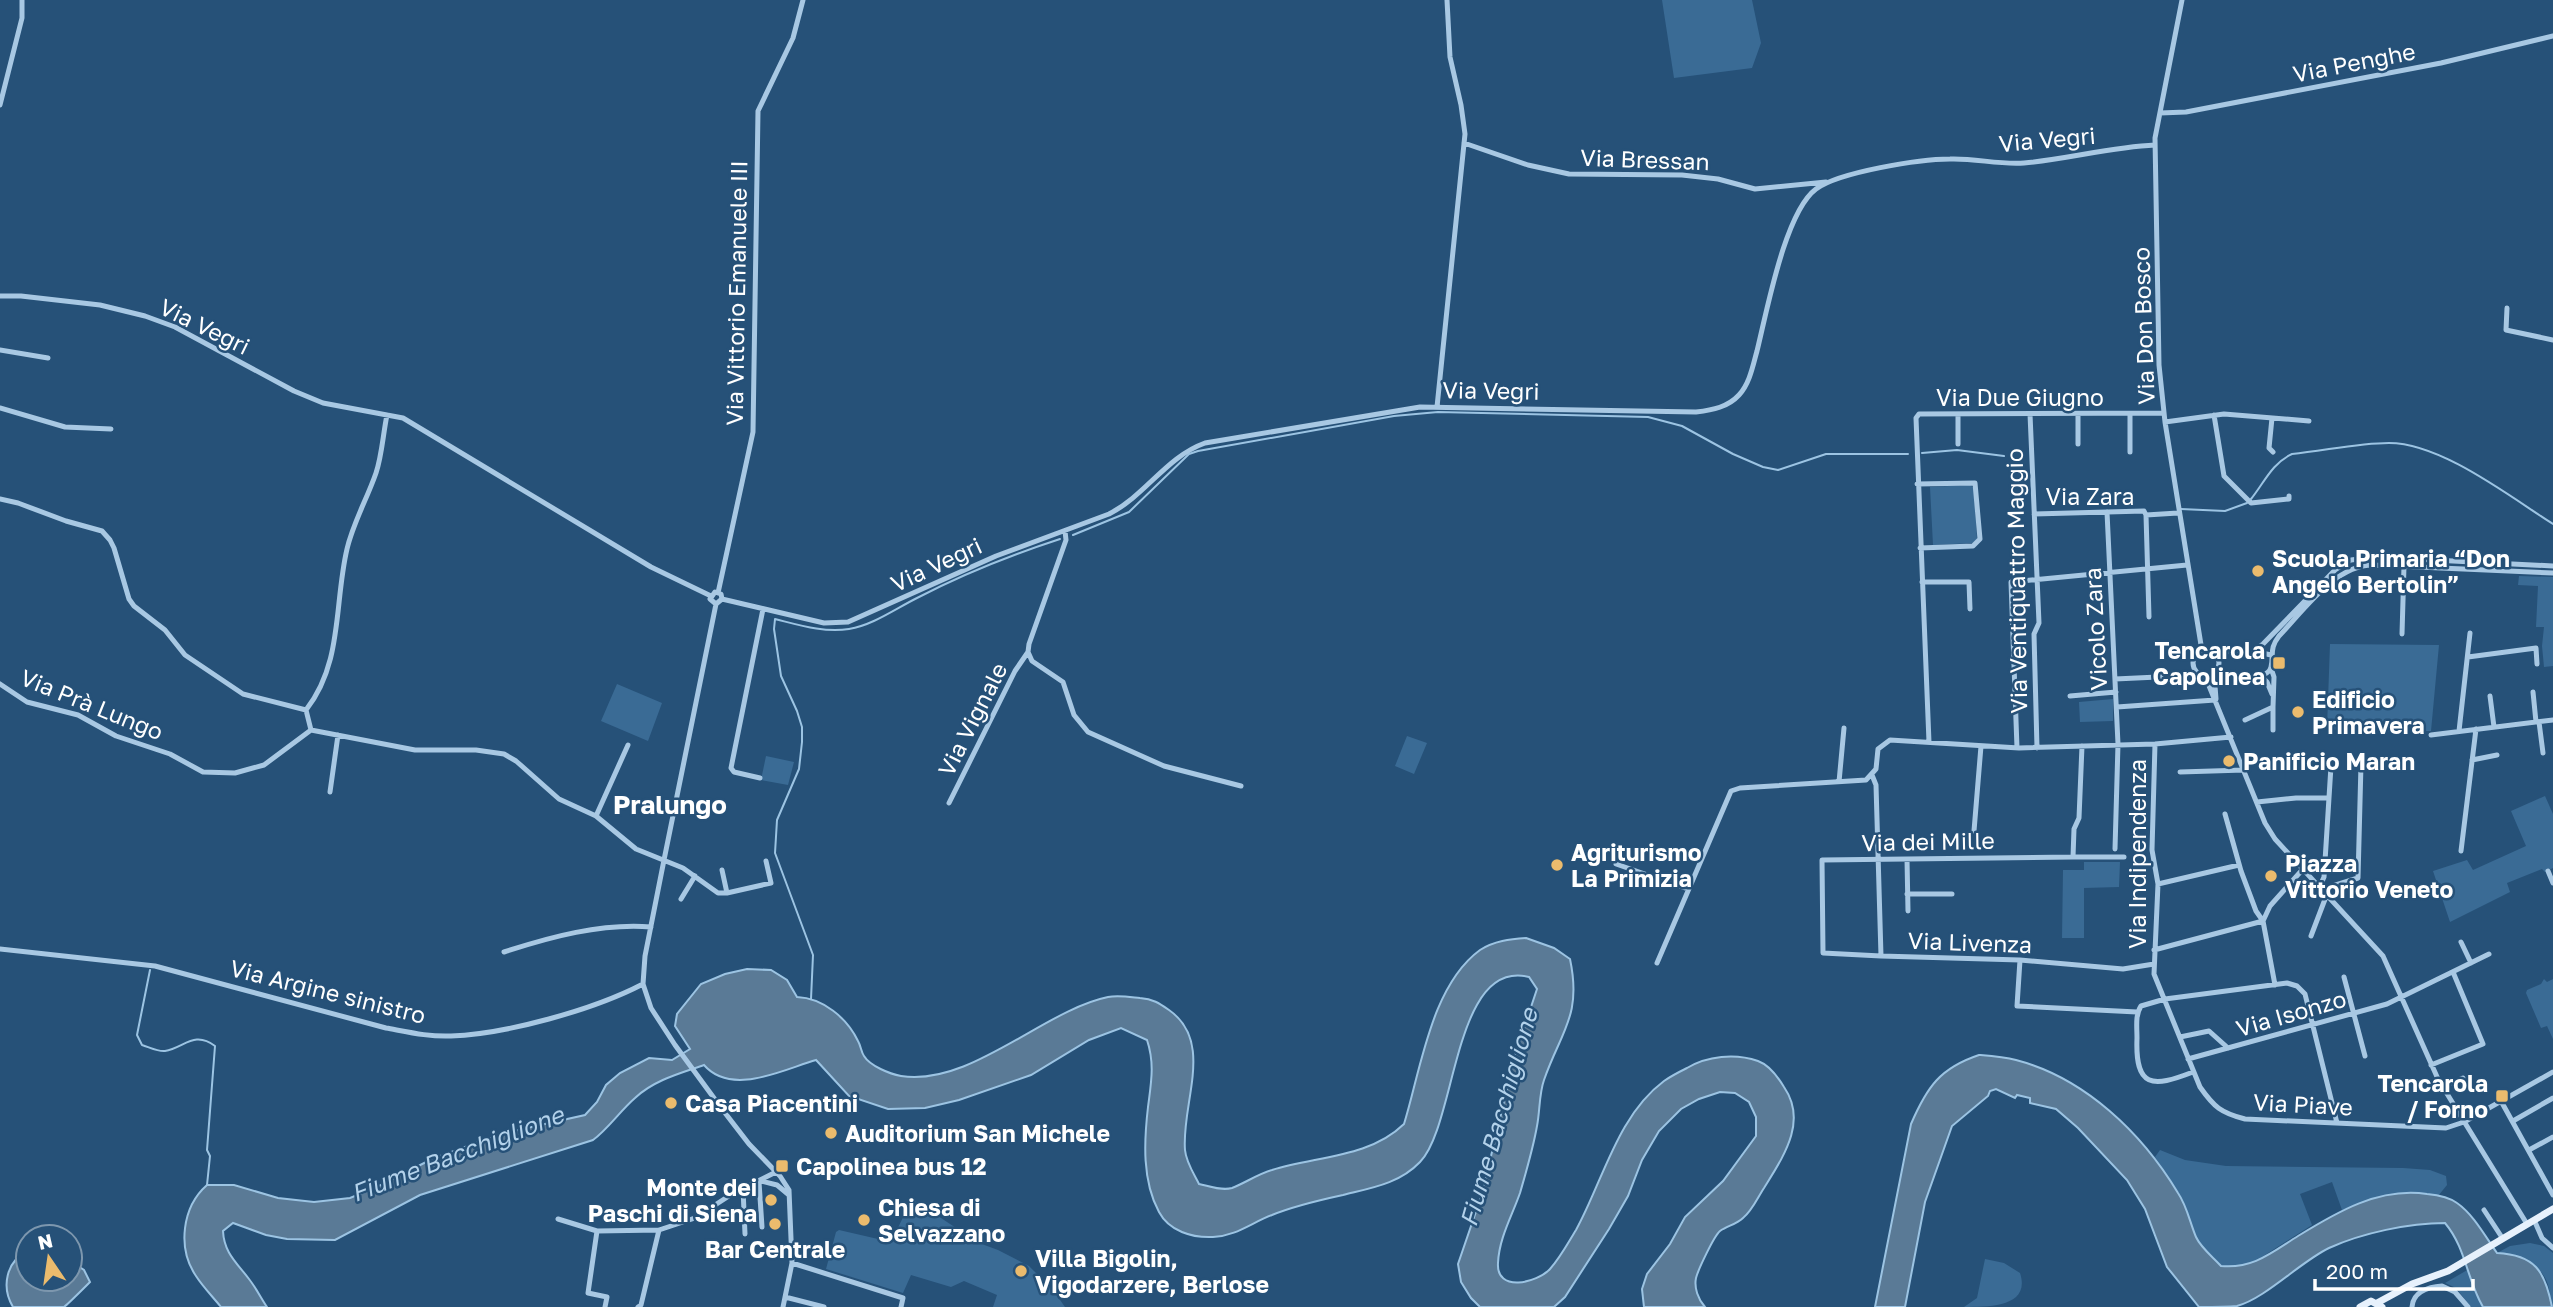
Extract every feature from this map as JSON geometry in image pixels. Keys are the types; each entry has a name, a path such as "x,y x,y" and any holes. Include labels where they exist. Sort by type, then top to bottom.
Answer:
{"main road":[{"path":"2359,1307 2371,1301 2380,1305 2412,1284 2448,1271 2553,1210"},
{"path":"2389,1307 2397,1294"}],"street":[{"path":"0,105 22,18 22,0"},
{"name":"Via Vittorio Emanuele III","path":"718,593 752,432 758,111 793,38 803,0"},
{"path":"1437,407 1465,124 1450,57 1447,0"},
{"name":"Via Don Bosco","path":"2182,0 2155,145 2159,365 2178,513 2202,651"},
{"name":"Via Penghe","path":"2160,113 2186,112 2441,63 2553,36"},
{"name":"Via Bressan","path":"1464,143 1569,174 1682,175 1718,179 1764,189 1826,183"},
{"name":"Via Vegri","path":"722,599 824,623 848,622 996,555 1091,522 1125,506 1178,456 1205,443 1397,410 1437,407 1696,412 1722,407 1738,396 1750,375 1786,241 1798,211 1806,199 1826,183 1860,173 1933,160 2021,163 2155,145"},
{"name":"Via Vegri","path":"0,296 100,305 145,316 175,327 282,385 323,403 403,418 651,567 711,596"},
{"path":"2507,308 2506,330 2553,340"},
{"path":"0,350 48,358"},
{"path":"0,408 65,427 111,429"},
{"name":"Via Due Giugno","path":"1917,484 1914,423 1919,414 2164,413"},
{"path":"1958,414 1958,443"},
{"name":"Via Ventiquattro Maggio","path":"2030,414 2039,623 2034,634 2037,748"},
{"path":"2078,414 2078,444"},
{"path":"2165,422 2234,414 2309,421"},
{"path":"306,710 317,695 329,668 338,625 347,550 377,470 387,415"},
{"path":"2130,415 2130,452"},
{"path":"2214,415 2224,475 2249,501 2288,499 2289,496"},
{"path":"2272,418 2269,445 2273,452"},
{"path":"1920,548 1973,546 1980,539 1975,483 1917,484 1929,742"},
{"path":"0,499 18,503 66,522 102,531 114,548 129,598 134,606 165,630 185,655 243,694 306,710"},
{"name":"Via Zara","path":"2034,514 2144,511 2149,617"},
{"name":"Vicolo Zara","path":"2107,512 2118,744 2115,849"},
{"name":"Via Zara","path":"2146,515 2178,513"},
{"name":"Via Vignale","path":"949,803 1019,663 1028,652 1066,540 1065,531"},
{"path":"2253,651 2263,644 2322,580 2345,563 2361,558 2553,573"},
{"path":"2273,730 2273,644 2328,585 2348,569 2362,565 2404,563 2553,566"},
{"path":"2402,634 2404,563"},
{"path":"2017,748 2011,582 2187,565"},
{"path":"1922,582 1969,582 1970,609"},
{"path":"716,604 711,602 711,596 718,593 722,599 716,604 663,860 642,973 643,988 663,1027 749,1144 776,1172 790,1196 792,1263 783,1307"},
{"path":"760,778 734,772 731,768 763,609"},
{"path":"2459,731 2470,633"},
{"path":"2468,657 2536,648 2537,664"},
{"path":"2182,674 2193,665 2195,657 2202,651 2253,651 2271,655"},
{"name":"Via Vignale","path":"1028,652 1037,666 1063,682 1074,715 1088,732 1164,766 1241,786"},
{"path":"2213,652 2219,662 2214,673 2216,701"},
{"path":"2193,665 2203,675 2216,701 2265,823 2274,838 2384,956 2443,1087 2531,1223 2553,1248"},
{"path":"2115,680 2214,673 2231,678 2261,676 2267,674 2271,668"},
{"path":"2261,676 2272,694"},
{"path":"2216,692 2220,684 2231,678"},
{"name":"Via Prà Lungo","path":"0,684 27,702 78,715 116,736 162,751 203,772 235,773 264,765 312,730"},
{"path":"2070,696 2116,692"},
{"path":"2533,692 2543,753"},
{"path":"2490,696 2494,727"},
{"path":"2117,707 2216,701"},
{"path":"2245,720 2273,707"},
{"path":"306,710 312,730 415,750 476,750 504,754 516,761 559,799 596,816 636,849 695,876 718,892 727,893 771,883 766,861"},
{"path":"2431,735 2553,720"},
{"path":"1839,782 1844,728"},
{"path":"2461,850 2476,729"},
{"path":"330,792 338,735"},
{"path":"1657,963 1731,791 1740,788 1866,780 1876,769 1877,753 1882,744 1890,740 2037,748 2155,744 2231,737"},
{"name":"Via Indipendenza","path":"2154,964 2158,884 2152,850 2155,744"},
{"path":"596,816 628,745"},
{"path":"1974,831 1981,746"},
{"path":"2073,857 2074,829 2079,818 2082,746"},
{"path":"2472,760 2497,755"},
{"path":"2323,890 2358,878 2361,764"},
{"path":"2311,936 2324,906 2332,766"},
{"path":"2180,772 2244,769"},
{"name":"Via Livenza","path":"1872,775 1876,785 1881,956 2020,960 2123,969 2154,964"},
{"path":"2257,802 2296,797 2329,799"},
{"path":"2225,814 2239,865 2256,911 2263,921 2274,985"},
{"name":"Via dei Mille","path":"1881,956 1823,953 1822,860 2124,857"},
{"name":"Via Livenza","path":"1907,859 1908,911"},
{"path":"1616,864 1688,889"},
{"path":"2158,884 2239,865"},
{"path":"2263,921 2270,906 2303,869"},
{"path":"722,870 727,893"},
{"path":"2548,871 2553,883"},
{"path":"681,899 695,876"},
{"name":"Via Livenza","path":"1908,894 1952,894"},
{"path":"2324,906 2334,902"},
{"path":"2154,950 2263,921"},
{"path":"504,952 556,936 627,926 651,927"},
{"path":"2461,942 2472,962"},
{"name":"Via Argine sinistro","path":"0,949 155,965 386,1028 421,1035 451,1036 532,1023 643,988"},
{"name":"Via Isonzo","path":"2188,1059 2313,1026 2402,998 2489,954"},
{"path":"2020,960 2017,1006 2137,1012"},
{"name":"Via Piave","path":"2154,964 2154,974 2193,1073 2211,1103 2224,1114 2245,1119 2446,1128 2464,1122"},
{"path":"2431,1065 2483,1044 2453,972"},
{"path":"2344,977 2365,1056"},
{"path":"2193,1073 2161,1082 2152,1081 2141,1074 2137,1061 2137,1012 2141,1006 2165,999 2287,983 2297,986 2305,994 2337,1123"},
{"path":"2179,1037 2209,1031 2229,1048"},
{"path":"2464,1122 2553,1072"},
{"path":"2443,1087 2463,1078"},
{"path":"2513,1121 2553,1098"},
{"path":"2501,1101 2553,1195"},
{"path":"2529,1150 2553,1136"},
{"path":"558,1219 597,1231 659,1230 695,1218 776,1172"},
{"path":"770,1183 782,1180"},
{"path":"760,1182 777,1185 790,1196"},
{"path":"760,1182 762,1227"},
{"path":"743,1189 745,1234"},
{"path":"2484,1210 2503,1239"},
{"path":"638,1307 641,1305 659,1230"},
{"path":"597,1231 588,1293 607,1297 605,1307"},
{"path":"792,1263 903,1298 901,1307"},
{"path":"2412,1307 2412,1299 2416,1294 2442,1286 2455,1292 2468,1307"},
{"path":"785,1297 824,1307"}],"shaded area":[{"path":"1662,0 1752,0 1761,43 1752,68 1674,78"},
{"path":"1970,485 1974,488 1977,539 1973,543 1933,545 1930,487"},
{"path":"2519,576 2553,577 2553,666 2544,667 2544,627 2536,627 2538,586 2518,585"},
{"path":"2330,644 2439,645 2431,731 2351,733 2327,728"},
{"path":"617,684 662,703 648,741 601,721"},
{"path":"2113,699 2113,721 2080,722 2079,702"},
{"path":"1407,736 1427,743 1414,774 1395,766"},
{"path":"766,756 794,762 788,785 761,780"},
{"path":"2545,796 2553,814 2553,868 2545,872 2542,869 2507,883 2510,892 2450,922 2433,871 2467,860 2473,870 2526,846 2511,811"},
{"path":"2084,862 2120,862 2119,887 2084,888 2084,938 2062,938 2063,870 2084,870"},
{"path":"2544,979 2547,982 2553,979 2553,1039 2547,1026 2541,1028 2526,993 2541,984"},
{"path":"2160,1150 2185,1160 2226,1166 2430,1170 2446,1176 2447,1185 2438,1196 2389,1196 2342,1210 2332,1182 2300,1194 2312,1225 2254,1262 2239,1267 2221,1266 2197,1240 2180,1195 2155,1157"},
{"path":"912,1199 979,1243 1029,1266 1053,1290 1065,1307 993,1307 997,1295 964,1281 951,1287 911,1275 903,1293 826,1269 836,1232 839,1230 891,1242"},
{"path":"2530,1243 2544,1246 2553,1253 2553,1307 2548,1285 2540,1271 2527,1262 2497,1253 2510,1246"},
{"path":"1985,1259 2004,1263 2020,1273 2020,1293 2006,1303 1964,1307 1977,1298"},
{"path":"2469,1269 2473,1289 2483,1307 2471,1307 2456,1288 2445,1283"}],"water":[{"name":"Fiume Bacchiglione","path":"1526,938 1554,948 1570,959 1573,979 1572,1009 1542,1085 1537,1126 1520,1193 1501,1245 1499,1272 1503,1279 1518,1282 1536,1278 1550,1269 1576,1230 1612,1150 1634,1112 1664,1081 1703,1061 1721,1057 1749,1059 1766,1065 1782,1083 1791,1100 1793,1126 1779,1164 1752,1208 1741,1220 1720,1231 1706,1253 1696,1282 1697,1293 1705,1307 1644,1307 1642,1289 1647,1274 1670,1244 1685,1217 1723,1181 1756,1136 1756,1117 1749,1102 1735,1093 1720,1092 1699,1099 1681,1109 1659,1131 1609,1229 1565,1297 1554,1307 1480,1307 1461,1282 1458,1264 1482,1194 1515,1055 1537,989 1529,977 1504,978 1485,993 1471,1017 1432,1142 1420,1162 1412,1169 1384,1184 1289,1209 1221,1236 1197,1236 1175,1229 1163,1219 1153,1200 1146,1161 1151,1057 1147,1040 1121,1028 1089,1040 1031,1075 959,1100 925,1108 888,1109 849,1096 816,1060 774,1074 743,1080 716,1074 704,1065 668,1078 642,1092 593,1140 420,1195 335,1240 287,1239 266,1235 233,1223 223,1231 226,1246 267,1307 221,1307 196,1276 186,1253 185,1228 188,1216 192,1205 207,1185 234,1185 278,1198 314,1202 350,1198 432,1159 479,1142 509,1132 585,1115 597,1102 606,1085 620,1073 649,1058 672,1060 690,1049 675,1026 677,1014 701,984 747,969 771,970 787,980 797,997 825,1005 841,1017 867,1060 881,1069 901,1076 927,1076 953,1070 980,1059 1058,1016 1108,997 1156,1002 1183,1023 1190,1039 1193,1075 1185,1132 1185,1150 1189,1163 1199,1184 1228,1189 1272,1170 1375,1144 1404,1124 1430,1030 1450,985 1463,966 1480,950 1502,941"},
{"path":"1979,1055 2011,1059 2041,1068 2088,1094 2109,1111 2129,1129 2164,1171 2184,1203 2198,1241 2221,1266 2243,1265 2261,1259 2328,1218 2359,1203 2392,1194 2431,1194 2450,1199 2469,1213 2497,1253 2521,1257 2536,1267 2546,1284 2552,1307 2483,1307 2452,1233 2445,1223 2431,1223 2371,1233 2329,1248 2260,1296 2237,1306 2199,1307 2167,1267 2145,1209 2127,1180 2078,1128 2056,1109 2030,1103 2030,1098 2017,1095 2015,1098 1996,1089 1990,1091 1988,1096 1952,1126 1925,1202 1905,1307 1875,1307 1911,1124 1923,1099 1936,1081 1954,1066"},
{"path":"14,1262 14,1293 79,1293 64,1307 13,1307 7,1291 10,1268"},
{"path":"84,1270 90,1282 84,1288"}],"waterway":[{"path":"1073,535 1129,512 1189,454 1394,416 1438,412 1648,417 1682,426 1733,454 1763,467 1778,470 1826,454 1908,454"},
{"path":"2251,499 2274,468 2292,454 2389,443 2409,445 2452,461 2553,524"},
{"path":"1922,453 1957,450 2004,456"},
{"path":"2181,509 2225,511 2247,503"},
{"path":"811,999 813,955 775,853 777,820 799,769 802,742 802,727 797,711 781,676 775,619 821,629 858,627 970,573 1060,539"},
{"path":"150,970 137,1035 142,1045 165,1051 189,1041 201,1040 215,1046 207,1185"}],"place":[{"name":"Scuola Primaria “Don Angelo Bertolin”","path":"2258,571"},
{"name":"Tencarola Capolinea","path":"2279,663"},
{"name":"Edificio Primavera","path":"2298,712"},
{"name":"Panificio Maran","path":"2229,761"},
{"name":"Agriturismo La Primizia","path":"1557,865"},
{"name":"Piazza Vittorio Veneto","path":"2271,876"},
{"name":"Tencarola / Forno","path":"2502,1096"},
{"name":"Casa Piacentini","path":"671,1103"},
{"name":"Auditorium San Michele","path":"831,1133"},
{"name":"Capolinea bus 12","path":"782,1166"},
{"name":"Monte dei Paschi di Siena","path":"771,1200"},
{"name":"Chiesa di Selvazzano","path":"864,1220"},
{"name":"Bar Centrale","path":"775,1224"},
{"name":"Villa Bigolin, Vigodarzere, Berlose","path":"1021,1271"}],"district":[{"name":"Pralungo","path":"670,804"}]}
